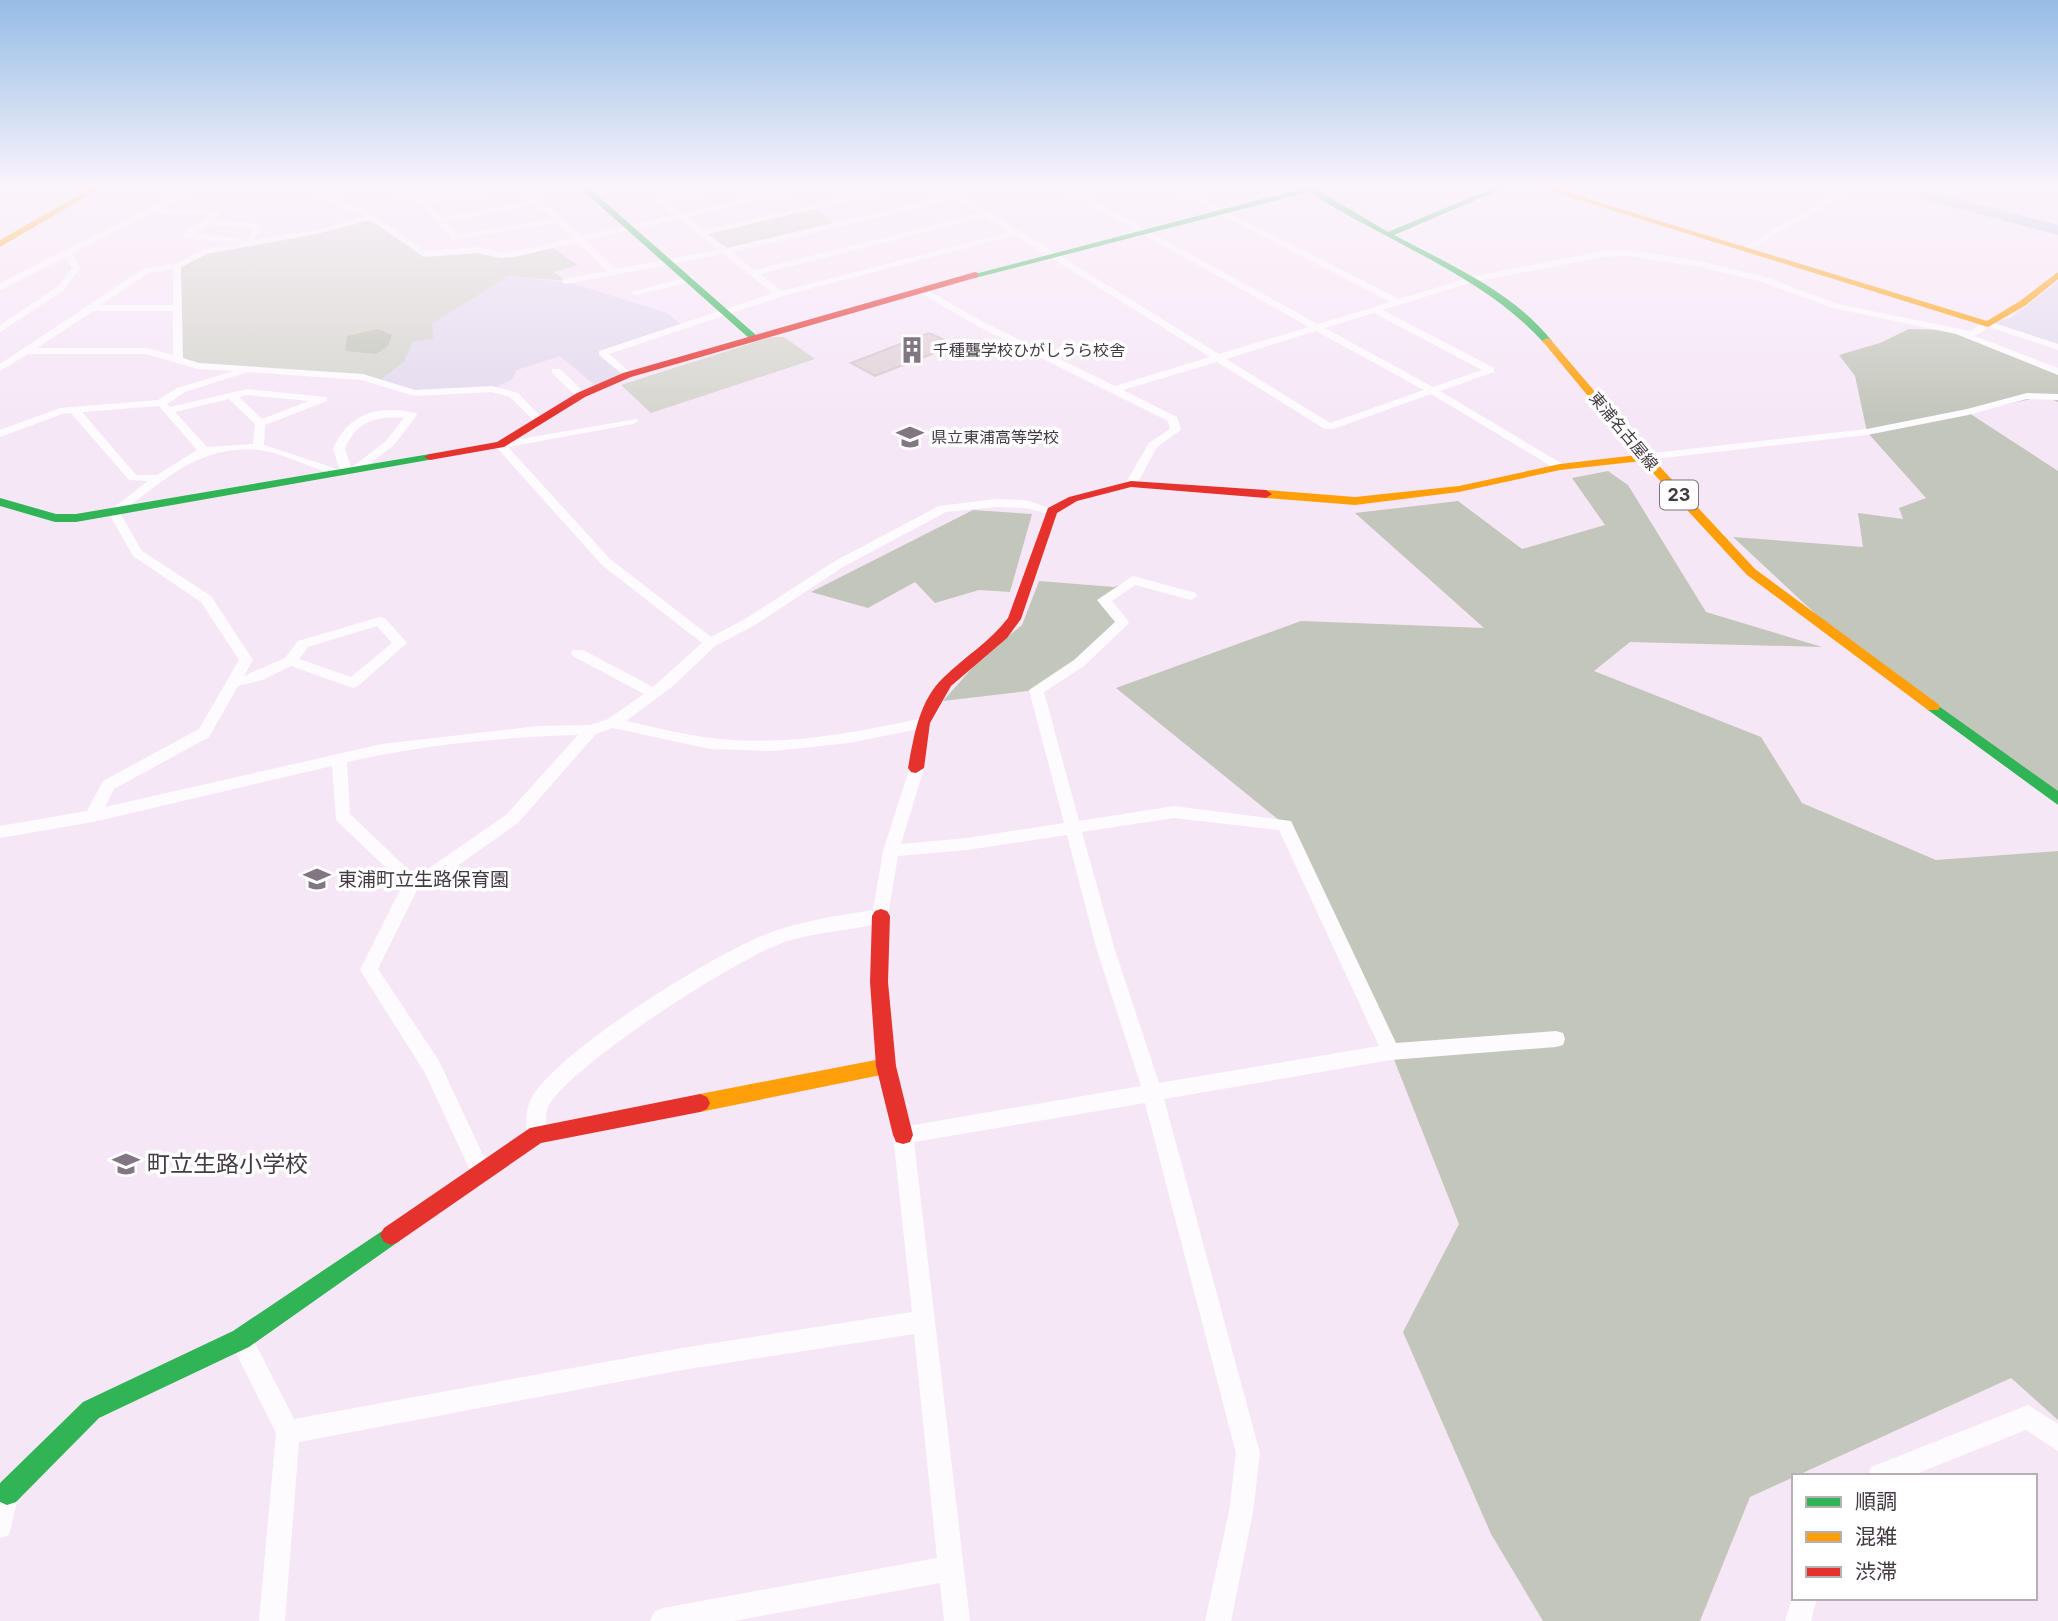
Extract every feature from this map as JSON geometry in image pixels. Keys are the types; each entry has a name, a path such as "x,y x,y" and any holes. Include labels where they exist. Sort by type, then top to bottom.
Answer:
{"main road":[{"path":"673,264 753,337"},
{"path":"4,505 55,517 76,518 500,445 581,396 627,375 919,289 1018,264"},
{"name":"東浦名古屋線","path":"1441,264 1509,303 1535,326 1645,457 1751,572 2058,799"},
{"path":"1792,264 1988,324 2023,303 2058,275"},
{"path":"916,768 923,723 946,683 1002,635 1014,619 1052,512 1073,499 1130,484 1355,501 1459,489 1560,467 1645,457"},
{"path":"881,916 879,982 886,1066 902,1135"},
{"path":"3,1494 91,1410 241,1339 537,1135 886,1066"}],"street":[{"path":"0,287 47,264"},
{"path":"0,329 60,289 76,268 74,264"},
{"path":"0,368 146,271 182,264"},
{"path":"605,264 615,273"},
{"path":"566,281 663,264"},
{"path":"741,264 780,294"},
{"path":"752,273 789,264"},
{"path":"627,375 602,353 726,310 896,264"},
{"path":"1066,264 1329,427 1490,370 1375,310"},
{"path":"1199,264 1433,391 1560,467"},
{"path":"1322,264 1396,302"},
{"path":"1114,390 1471,280 1553,264"},
{"path":"1696,264 1734,271 1836,306 1971,334 1988,324 2058,346"},
{"path":"177,266 178,362"},
{"path":"636,292 691,279"},
{"path":"919,289 982,325 1173,419 1176,430 1153,445 1130,484"},
{"path":"93,308 167,310 179,307"},
{"path":"1949,330 2058,372"},
{"path":"27,351 147,351 178,362 363,377 414,393 492,389 514,396 540,420"},
{"path":"166,407 181,390 256,369"},
{"path":"556,372 581,396"},
{"path":"0,434 60,411 166,407 247,392 323,399 260,424"},
{"path":"231,395 260,424 258,447"},
{"path":"1645,457 1867,432 1968,412 2026,396 2058,397"},
{"path":"166,407 204,451"},
{"path":"75,411 133,478 163,478"},
{"path":"93,816 108,785 204,733 246,660 206,599 137,554 114,512 204,451 258,447 346,470 390,443 412,415 369,414 352,425 339,449 346,470"},
{"path":"500,445 633,421"},
{"path":"500,445 606,562 710,643"},
{"path":"0,832 93,816 339,757 525,733 591,730 613,723 668,682 710,643 750,622 839,564 943,509 996,503 1026,504 1052,512"},
{"path":"1191,596 1133,580 1104,600 1122,622 1079,663 1035,690 1105,947 1152,1091 1248,1453 1241,1512 1218,1621"},
{"path":"233,683 257,677 290,662 303,644 380,621 400,643 353,683 290,662"},
{"path":"578,653 652,692"},
{"path":"613,723 724,746 762,746 865,735 923,723"},
{"path":"481,1172 432,1067 369,970 412,883 424,880 512,819 591,730"},
{"path":"339,757 342,816 412,883"},
{"path":"537,1135 537,1104 566,1071 707,976 758,945 810,929 881,916 891,851 916,768"},
{"path":"891,851 967,844 1174,812 1284,825 1391,1052"},
{"path":"957,1621 902,1135 1391,1052 1556,1039"},
{"path":"288,1432 682,1359 925,1321"},
{"path":"241,1339 288,1432 272,1621"},
{"path":"1885,1474 2028,1418 2058,1439"},
{"path":"0,1527 3,1494"},
{"path":"663,1621 951,1568"},
{"path":"1798,1621 1803,1600"}],"shaded area":[{"path":"182,264 578,265 554,272 566,281 508,276 432,324 433,339 413,341 404,362 379,381 178,362 177,266"},
{"path":"508,276 571,283 667,313 682,325 603,353 627,375 598,388 560,356 517,370 512,379 492,389 414,393 379,381 403,363 413,341 431,324"},
{"path":"2058,281 2058,345 1988,324 2011,318"},
{"path":"378,329 392,335 388,346 376,354 345,351 347,336"},
{"path":"1909,329 1949,330 2058,373 2058,402 2044,396 1969,413 2058,471 2058,794 1850,646 1733,537 1863,547 1858,513 1903,519 1899,508 1926,498 1867,432 1855,376 1839,355 1880,343"},
{"path":"771,337 784,337 815,359 651,413 621,385"},
{"path":"1608,471 1628,485 1706,612 1822,647 1630,642 1594,671 1761,737 1802,803 1936,860 2058,851 2058,1420 2011,1378 1800,1474 1792,1474 1792,1478 1750,1497 1700,1621 1543,1621 1491,1534 1403,1332 1459,1224 1391,1052 1285,825 1116,688 1301,621 1484,628 1355,513 1458,501 1522,549 1605,525 1572,478"},
{"path":"973,510 1032,514 1010,592 979,590 935,603 915,582 868,608 811,592"},
{"path":"1133,580 1104,600 1122,622 1078,663 1036,690 943,701 981,658 1022,625 1039,581 1114,587"}],"building":[{"name":"千種聾学校ひがしうら校舎","path":"929,333 955,345 875,376 851,363"}],"traffic: fast":[{"path":"670,264 753,337"},
{"path":"975,275 1019,264"},
{"path":"1442,264 1503,300 1519,312 1547,341"},
{"path":"0,502 55,518 76,518 430,457"},
{"path":"1933,707 2058,799"},
{"path":"7,1493 91,1410 241,1339 391,1235"}],"traffic: slow":[{"path":"1791,264 1988,324 2023,303 2058,275"},
{"path":"1547,341 1645,457 1751,572 1933,707"},
{"path":"1266,494 1355,501 1459,489 1560,467 1645,457"},
{"path":"700,1103 886,1066"}],"traffic: jam":[{"path":"430,457 500,445 581,395 627,375 975,275"},
{"path":"916,768 923,723 946,683 1002,635 1014,619 1052,511 1073,499 1131,484 1266,494"},
{"path":"881,916 879,982 886,1066 903,1135"},
{"path":"391,1235 537,1135 700,1103"}],"place":[{"name":"千種聾学校ひがしうら校舎","path":"912,350"},
{"name":"県立東浦高等学校","path":"910,437"},
{"name":"東浦町立生路保育園","path":"317,879"},
{"name":"町立生路小学校","path":"126,1164"}]}
